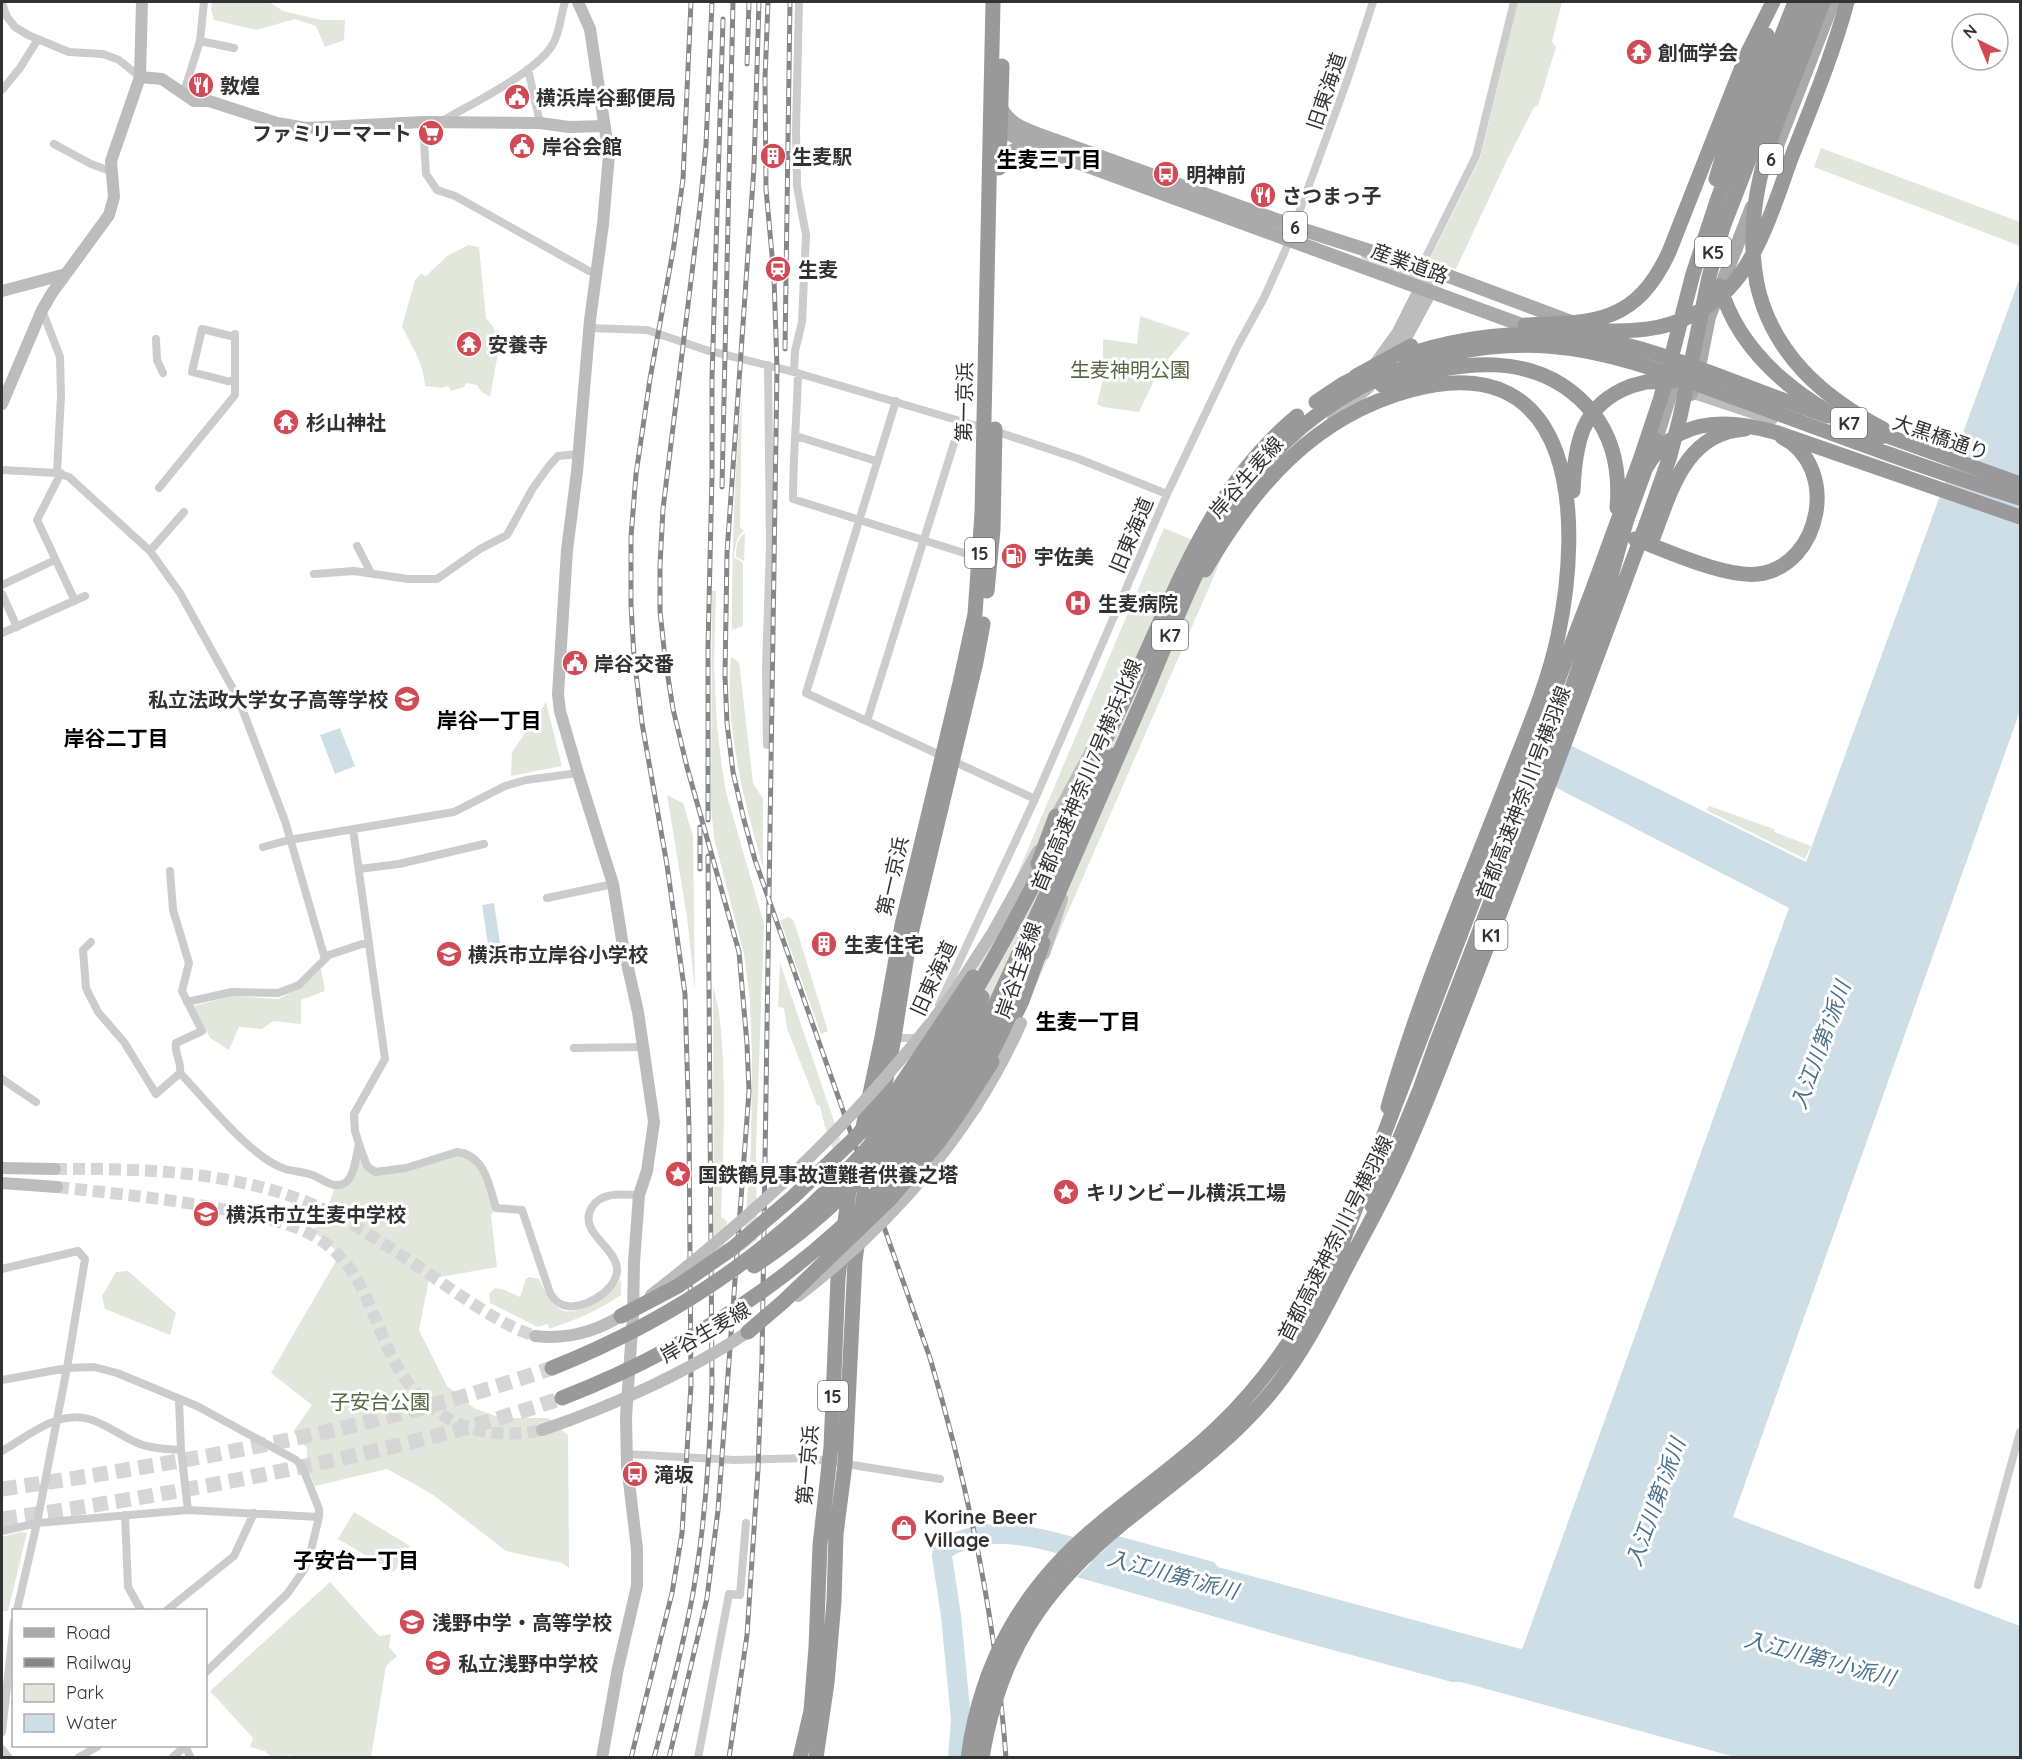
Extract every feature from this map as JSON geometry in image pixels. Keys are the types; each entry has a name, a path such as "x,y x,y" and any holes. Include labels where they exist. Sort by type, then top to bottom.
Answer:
{"highway":[{"name":"第一京浜","path":"993,2 996,111 1003,133 994,161"},
{"name":"第一京浜","path":"947,759 975,614 980,558 989,431 994,161 1003,2"},
{"path":"1343,384 1395,354 1441,336 1484,327 1592,322 1620,311 1638,297 1652,282 1666,257 1748,54 1773,2"},
{"name":"K5","path":"1780,2 1731,128 1716,181 1712,214 1712,246 1718,278 1730,312 1738,328 1762,359 1791,386 1824,410 1880,438 2020,491"},
{"name":"首都高速神奈川1号横羽線","path":"968,1758 971,1732 982,1688 999,1647 1020,1611 1045,1576 1099,1524 1178,1463 1241,1404 1269,1372 1294,1336 1323,1286 1343,1241 1640,460 1661,397 1693,274 1718,198 1795,2"},
{"name":"首都高速神奈川1号横羽線","path":"982,1758 991,1711 1003,1675 1022,1637 1046,1599 1087,1553 1208,1456 1259,1407 1288,1370 1320,1320 1397,1169 1430,1093 1583,696 1670,456 1690,375 1709,277 1723,227 1810,2"},
{"name":"K5","path":"1823,2 1769,147 1757,190 1752,228 1753,265 1764,310 1778,340 1808,377 1845,407 1914,445 2020,485"},
{"path":"1281,445 1312,415 1345,389 1397,358 1428,345 1462,337 1502,332 1648,329 1683,320 1712,302 1743,271 1760,238 1823,75 1848,2"},
{"name":"首都高速神奈川7号横浜北線","path":"552,1368 588,1354 652,1323 730,1273 790,1225 839,1179 880,1133 918,1083 972,998 1012,926 1072,808 1201,535 1234,482 1263,448 1301,413 1343,384 1397,358 1449,342 1476,337 1527,334 1585,338 1628,346 1914,445"},
{"name":"首都高速神奈川7号横浜北線","path":"562,1398 667,1352 750,1301 802,1261 851,1217 900,1168 962,1086 1001,1018 1026,968 1189,592 1221,525 1252,478 1281,445 1330,404 1366,383 1404,367 1440,356 1479,348 1546,346 1595,353 1642,365 2020,500"},
{"path":"1201,535 1237,484 1263,456 1304,423 1338,404 1383,385 1437,370 1499,365 1534,370 1562,384 1588,407 1609,439 1616,464 1618,492 1615,524 1580,662"},
{"path":"1372,1164 1413,1028 1545,682 1564,606 1574,470 1578,440 1588,417 1610,396 1638,384 1689,381 1723,385 1783,400"},
{"path":"1143,699 1201,575 1256,494 1289,458 1315,436 1350,413 1387,397 1430,386 1472,384 1500,390 1516,398 1530,409 1547,430 1560,458 1566,494 1569,554"},
{"path":"1346,1269 1420,1089 1557,730 1609,583 1631,502 1642,474 1662,446 1696,427 1727,423 1758,427 2020,517"},
{"path":"1583,696 1615,632 1677,478 1692,455 1707,441 1726,431 1745,429 1773,433 1789,440 1803,453 1815,478 1817,507 1813,526 1803,545 1788,561 1769,572 1750,575 1730,572 1635,539"},
{"name":"第一京浜","path":"816,1758 827,1683 834,1601 837,1463 855,1261 902,925 976,662 986,610 993,530 989,431"},
{"path":"1485,869 1534,769 1656,440"},
{"path":"750,1301 809,1251 859,1200 916,1130 957,1070 1000,994 1111,755"},
{"path":"621,1316 678,1286 733,1248 801,1189 872,1121 898,1089 993,946 1072,808"},
{"path":"652,1323 720,1288 796,1237 839,1198 902,1131 947,1065 975,1012 1017,920 1056,816"},
{"path":"748,1332 784,1301 891,1198 915,1172 958,1115 992,1062 1022,1001 1075,856"},
{"name":"第一京浜","path":"800,1758 812,1700 820,1545 837,1463"}],"main road":[{"name":"6","path":"1679,366 1709,317 1833,2"},
{"name":"産業道路","path":"996,111 1040,142"},
{"name":"産業道路","path":"1003,133 1040,142 1292,233 1691,392"},
{"name":"産業道路","path":"994,161 1011,151 1040,142"},
{"name":"産業道路","path":"1292,233 1341,242 1451,277 1538,309 1679,366"},
{"name":"6","path":"1691,392 1698,372 1709,317"},
{"path":"1656,440 1679,366"},
{"path":"1635,539 1691,392"}],"street":[{"path":"2,404 42,310 109,215 114,197 110,171 113,151 140,77 142,2"},
{"path":"183,95 200,40 204,2"},
{"path":"439,122 541,60 554,42 565,2"},
{"path":"578,2 590,29 609,155 567,550 558,694 560,711 613,884 623,946 638,1012 654,1122 647,1171 639,1195 626,1417 626,1454 637,1549 637,1586 618,1668 602,1758"},
{"path":"799,2 797,186 806,235 802,322 795,351 796,436 793,499 980,558"},
{"name":"旧東海道","path":"888,1037 924,1038 1035,799 1167,494 1238,345 1264,298 1292,233 1373,2"},
{"path":"1421,267 1476,156 1514,2"},
{"path":"2,3 7,17 15,27 38,39 69,52 102,54 119,60 140,77 162,79 194,101 209,101 277,123 306,128 423,122 605,126"},
{"path":"2,90 38,39"},
{"path":"200,40 234,48"},
{"path":"528,69 540,123"},
{"path":"423,122 426,174 437,190 455,196 589,271 596,272"},
{"path":"54,144 91,164 110,171"},
{"path":"1341,242 1376,261 1422,278 1426,287 1451,277"},
{"path":"2,291 66,274"},
{"name":"岸谷生麦線","path":"542,1430 574,1419 642,1389 713,1353 748,1332 822,1277 887,1218 940,1157 982,1099 1021,1023 1111,755 1198,578 1227,525 1282,461 1347,408 1381,375 1401,350 1426,287"},
{"name":"岸谷生麦線","path":"535,1336 577,1335 606,1325 621,1316 670,1280 786,1180 844,1124 884,1080 936,1017 975,960 1012,899 1186,571 1218,518 1244,483 1269,456 1339,398 1381,357 1417,308"},
{"path":"42,310 60,357 61,396 59,473 37,520 75,601"},
{"path":"589,328 647,330 706,350 896,401 1079,459 1167,494"},
{"path":"159,488 236,395 235,336 202,329 192,372 235,381"},
{"path":"156,339 157,360 163,373"},
{"path":"766,745 765,668 770,546 768,365"},
{"name":"大黒橋通り","path":"1679,366 2020,485"},
{"name":"大黒橋通り","path":"1691,392 2020,500"},
{"path":"896,401 806,693 1035,799"},
{"path":"867,722 961,421"},
{"path":"796,436 876,461"},
{"path":"314,574 354,571 408,579 437,579 480,549 507,535 533,488 549,466 558,456 579,454"},
{"path":"2,470 59,473 69,477 150,551 180,593 238,698 281,810 325,959"},
{"path":"150,551 184,512"},
{"path":"357,546 370,573"},
{"path":"2,585 55,560"},
{"path":"2,594 17,627"},
{"path":"2,633 85,596"},
{"path":"263,847 289,840 454,812 504,786 526,780 578,773"},
{"path":"353,829 385,1059 354,1114 355,1131 367,1166 375,1172 406,1168 458,1152 468,1153 476,1158 489,1184 496,1208 522,1210 550,1293 554,1299 564,1305 583,1304 603,1293 614,1282 615,1260 593,1232 589,1223 589,1216 596,1202 611,1195 639,1195"},
{"path":"359,869 399,864 484,844"},
{"path":"91,942 84,950 86,988 98,1012 124,1042 156,1094 180,1073 182,1063 175,1051 176,1043 202,1031 182,991 189,963 172,910 171,871"},
{"path":"547,898 613,884"},
{"path":"187,1002 232,992 278,993 299,985 329,956 368,942"},
{"path":"574,1048 643,1047"},
{"path":"180,1073 251,1148 281,1168 315,1176 335,1185 342,1184 350,1178 359,1144"},
{"path":"2,1079 36,1102"},
{"path":"2,1168 55,1169"},
{"path":"2,1183 57,1187"},
{"path":"2,1269 78,1251 85,1259 67,1368 37,1522 16,1609"},
{"path":"2,1380 67,1368 94,1367 117,1373 197,1406 296,1460 302,1466 316,1497 319,1517 304,1570 294,1584 207,1671"},
{"path":"179,1400 181,1450 188,1510"},
{"path":"2,1451 56,1420 70,1417 97,1421 140,1444 154,1448 181,1450"},
{"path":"1978,1586 2020,1432"},
{"path":"626,1454 734,1460 808,1458 940,1479"},
{"path":"2,1531 37,1522 188,1510 319,1517"},
{"path":"168,1609 234,1556 254,1513"},
{"path":"125,1515 128,1587 140,1609"},
{"path":"698,1758 729,1594 740,1595 746,1523"},
{"path":"2,1732 12,1638"},
{"path":"84,1756 97,1747"},
{"path":"172,1758 184,1747"},
{"path":"2,1749 9,1758"}],"green space":[{"path":"212,2 269,2 283,11 321,20 345,20 344,40 325,47 316,26 295,19 256,30 214,20"},
{"path":"1518,2 1562,2 1552,42 1556,47 1538,106 1534,107 1507,160 1456,269 1430,259 1480,158"},
{"path":"1821,148 2020,222 2020,246 1814,167"},
{"path":"468,245 479,247 486,318 494,328 500,342 490,397 477,385 466,383 464,387 451,391 448,386 442,388 425,386 420,362 402,326 415,280 421,274 426,276 447,256"},
{"name":"生麦神明公園","path":"1140,316 1190,333 1159,370 1139,412 1103,407 1097,404 1103,379 1103,339 1137,344"},
{"path":"742,395 740,527 744,531 735,546 734,557 743,563 743,626 732,630 734,512"},
{"path":"1164,528 1224,553 981,1112 924,1094"},
{"path":"745,533 744,561 736,557 736,554 739,540"},
{"path":"712,591 716,591 714,667 722,768 726,792 764,924 756,1148 757,1240 743,1251 751,1146 750,1001 744,954 714,838 711,807"},
{"path":"731,657 739,662 753,783 763,799 763,867 734,745 730,697"},
{"path":"546,702 562,766 511,776 512,752"},
{"path":"667,795 683,803 693,836 695,991 687,917"},
{"path":"1709,806 1774,829 1774,832 1811,846 1805,859 1706,810"},
{"path":"789,917 794,921 828,1031 821,1034 780,920"},
{"path":"780,963 846,1156 838,1163 820,1106 817,1105 787,1028 784,1008 778,1007"},
{"path":"321,969 325,991 301,1000 301,1024 273,1021 262,1029 239,1027 229,1050 210,1038 194,1006 232,996 278,999 302,987"},
{"path":"713,987 719,1014 723,1060 721,1217 727,1221 722,1264 714,1270"},
{"name":"子安台公園","path":"359,1144 375,1172 457,1152 476,1158 496,1208 491,1215 497,1267 429,1279 419,1330 447,1386 474,1408 501,1418 548,1418 568,1435 569,1568 562,1563 506,1551 432,1494 387,1469 315,1486 307,1466 307,1448 293,1432 312,1405 271,1373 340,1254 313,1231 327,1210 335,1186 346,1182"},
{"path":"128,1271 176,1313 170,1335 105,1309 102,1296 116,1272"},
{"path":"529,1277 539,1279 554,1305 567,1311 575,1311 595,1301 621,1280 621,1295 568,1322 549,1329 548,1324 538,1327 490,1303 489,1294 495,1288 520,1297 526,1279"},
{"path":"354,1512 410,1546 394,1572 338,1539"},
{"path":"21,1532 27,1533 8,1611 2,1611 2,1537"},
{"path":"330,1582 379,1636 391,1634 389,1647 397,1656 386,1666 371,1757 298,1758 288,1755 271,1757 265,1751 250,1747 253,1738 210,1691"}],"water":[{"name":"入江川第1小派川","path":"2020,277 2020,711 1733,1517 2020,1626 2020,1757 1735,1757 1461,1682 1452,1682 1292,1639 1077,1577 1118,1536 1214,1562 1218,1567 1521,1649 1523,1647 1789,908 1553,786 1570,745 1806,862"},
{"path":"340,728 355,766 335,774 320,735"},
{"path":"494,903 500,943 488,944 482,905"}],"waterway":[{"name":"入江川第1派川","path":"958,1758 961,1719 943,1552 963,1540 994,1534 1026,1536 1090,1552"}],"tunnel":[{"path":"55,1169 134,1170 213,1177 289,1195 325,1210 360,1229 484,1311 535,1336"},
{"path":"57,1187 219,1208 301,1229 332,1249 352,1272 398,1368 412,1388 429,1405 448,1418 468,1427 491,1432 516,1433 542,1430"},
{"path":"2,1489 280,1442 417,1409 552,1368"},
{"path":"2,1519 173,1492 348,1457 420,1440 562,1398"}],"railway":[{"path":"631,1758 672,1593 682,1533 691,1385 689,1129 685,994 667,865 642,723 631,606 631,537 636,474 683,179 691,2"},
{"path":"669,1758 707,1598 718,1510 749,1091 739,952 673,709 660,611 663,509 706,145 712,2"},
{"path":"722,487 733,2"},
{"path":"747,64 749,2"},
{"path":"759,2 754,167 727,553 725,676 727,723 733,772 755,860 930,1358 944,1407 969,1506 988,1606 1006,1758"},
{"path":"729,1758 747,1635 758,1469 762,1359 777,368 774,277 766,189 765,79 768,2"},
{"path":"785,349 790,2"},
{"path":"708,820 712,378 723,19"},
{"path":"700,827 700,869"},
{"path":"654,1758 693,1593 704,1515 710,1436 712,1384 708,856"}],"place":[{"name":"創価学会","path":"1639,52"},
{"name":"敦煌","path":"201,85"},
{"name":"横浜岸谷郵便局","path":"517,97"},
{"name":"ファミリーマート","path":"431,133"},
{"name":"岸谷会館","path":"522,146"},
{"name":"生麦駅","path":"773,156"},
{"name":"明神前","path":"1166,174"},
{"name":"さつまっ子","path":"1263,195"},
{"name":"生麦","path":"778,269"},
{"name":"安養寺","path":"469,344"},
{"name":"杉山神社","path":"286,422"},
{"name":"宇佐美","path":"1014,556"},
{"name":"生麦病院","path":"1078,603"},
{"name":"岸谷交番","path":"575,663"},
{"name":"私立法政大学女子高等学校","path":"407,699"},
{"name":"生麦住宅","path":"824,944"},
{"name":"横浜市立岸谷小学校","path":"449,954"},
{"name":"国鉄鶴見事故遭難者供養之塔","path":"678,1174"},
{"name":"キリンビール横浜工場","path":"1066,1192"},
{"name":"横浜市立生麦中学校","path":"206,1214"},
{"name":"滝坂","path":"635,1474"},
{"name":"Korine Beer Village","path":"904,1528"},
{"name":"浅野中学・高等学校","path":"412,1622"},
{"name":"私立浅野中学校","path":"438,1663"}],"district":[{"name":"生麦三丁目","path":"1049,159"},
{"name":"岸谷一丁目","path":"489,720"},
{"name":"岸谷二丁目","path":"116,738"},
{"name":"生麦一丁目","path":"1088,1021"},
{"name":"子安台一丁目","path":"356,1560"}]}
